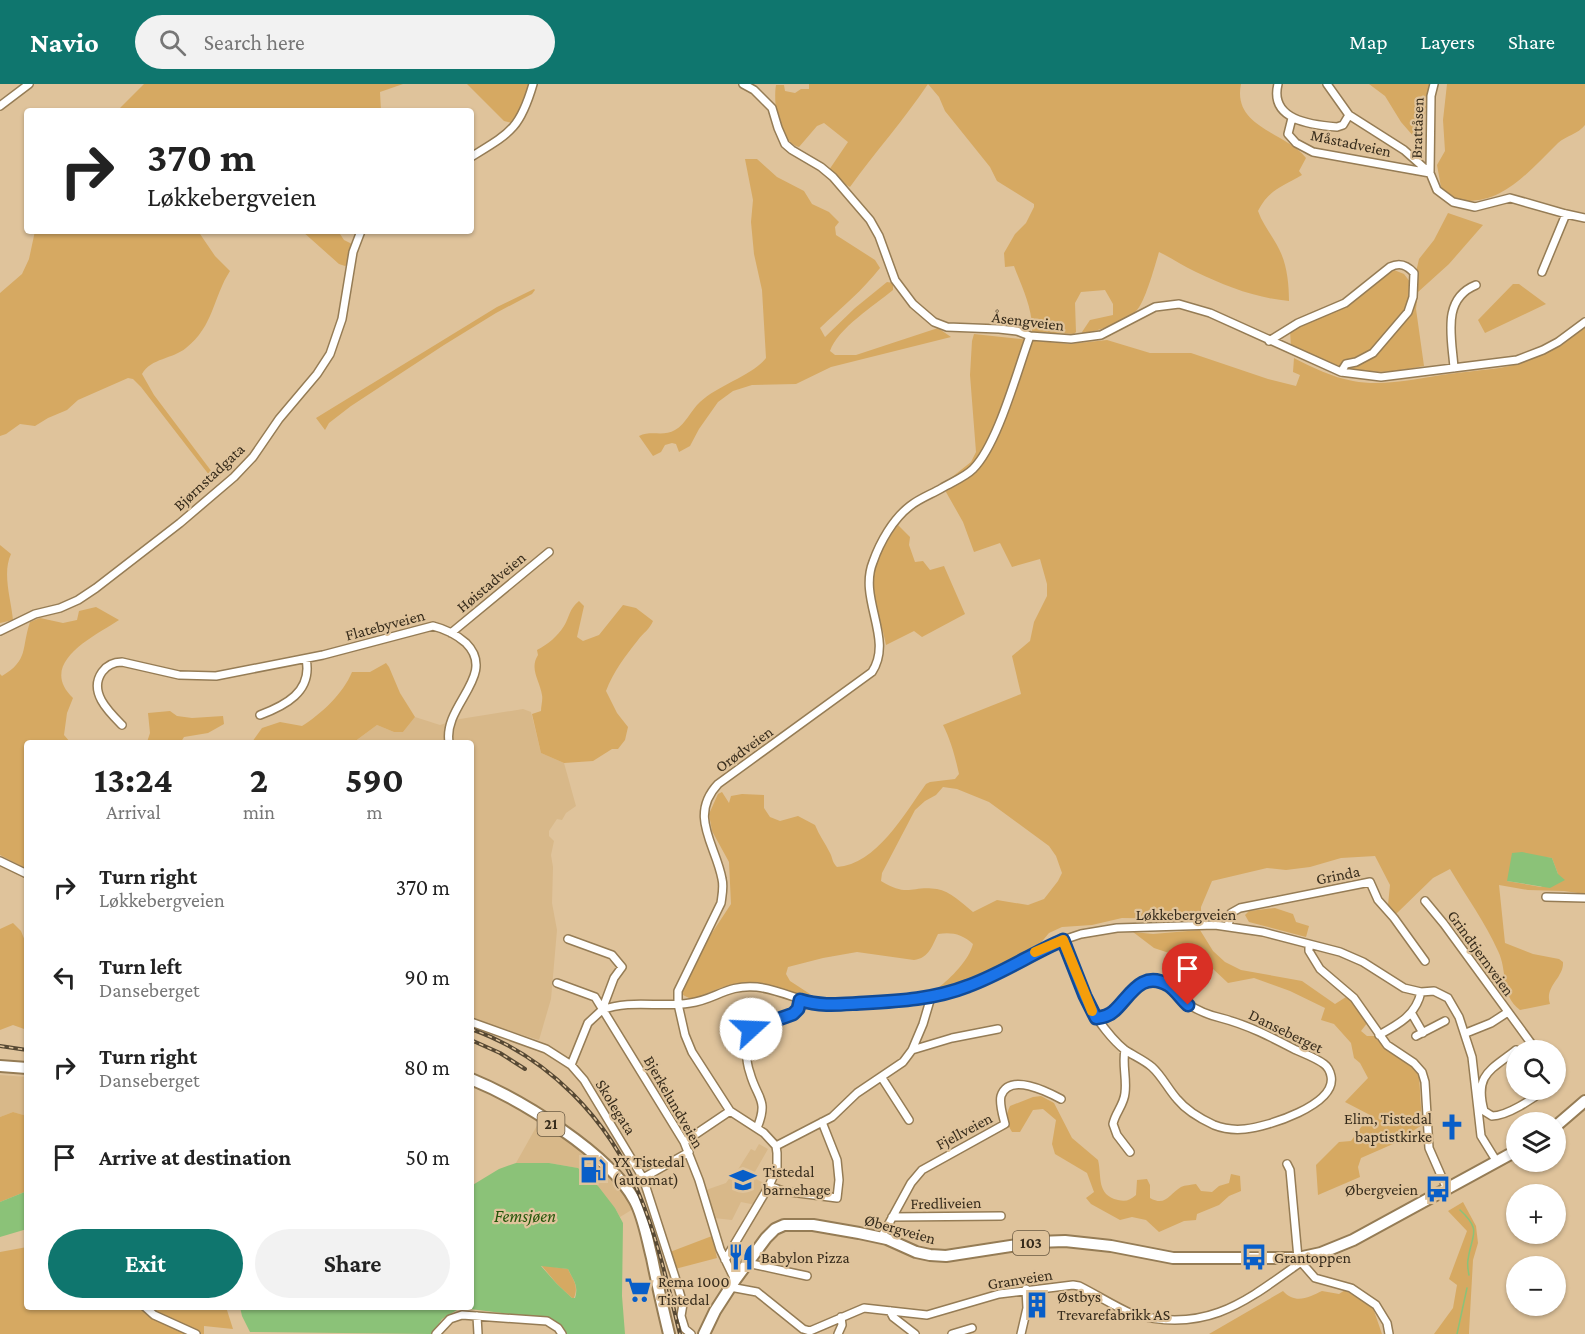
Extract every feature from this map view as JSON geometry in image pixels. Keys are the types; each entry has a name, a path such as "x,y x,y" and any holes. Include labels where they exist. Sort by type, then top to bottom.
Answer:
{"main road":[{"path":"0,1066 24,1068"},
{"name":"21","path":"474,1080 515,1101 578,1143 603,1164 627,1190 634,1200 644,1225 669,1334"},
{"path":"1566,1117 1585,1101"},
{"name":"Øbergveien","path":"733,1283 772,1232 784,1225 813,1225 881,1238 930,1256 946,1256 1037,1242 1065,1241 1111,1246 1173,1258 1301,1259 1331,1250 1353,1240 1506,1157"},
{"name":"103","path":"704,1334 715,1311 733,1283"}],"street":[{"path":"0,106 29,84"},
{"path":"474,155 515,127 526,107 533,84"},
{"name":"Åsengveien","path":"743,84 754,90 772,108 781,136 788,147 833,177 870,220 879,236 895,280 913,304 934,322 947,327 1005,329 1030,336 1063,340 1101,335 1155,307 1176,304 1210,313 1341,372 1382,377 1526,357 1558,342 1585,322"},
{"name":"Måstadveien","path":"1278,84 1277,101 1293,118 1337,127 1343,125 1349,115"},
{"name":"Måstadveien","path":"1327,84 1349,115 1397,144 1430,173 1441,195 1459,205 1475,207 1510,198 1585,218"},
{"name":"Brattåsen","path":"1430,173 1431,106 1434,84"},
{"name":"Måstadveien","path":"1293,118 1288,134 1303,148 1430,173"},
{"path":"1542,272 1566,214"},
{"name":"Bjørnstadgata","path":"0,631 35,615 78,600 96,588 209,499 253,457 279,419 317,374 330,354 342,319 353,252 360,234"},
{"path":"1269,341 1298,323 1345,303 1396,264 1407,266 1414,273 1413,297 1408,312 1372,353 1346,364 1341,372"},
{"path":"1454,368 1450,327 1452,311 1461,294 1476,285"},
{"name":"Orødveien","path":"776,1146 757,1128 730,1112 686,1041 678,1004 678,990 721,903 722,876 704,821 709,797 718,784 872,672 878,661 880,645 869,595 868,579 873,562 897,518 911,505 972,471 982,458 993,439 1030,336"},
{"name":"Høistadveien","path":"451,633 549,552"},
{"name":"Flatebyveien","path":"122,725 101,700 98,687 103,671 115,662 175,674 202,676 240,672 306,659 430,626 451,633"},
{"path":"449,740 448,732 452,717 472,684 476,662 470,648 451,633"},
{"path":"260,716 288,703 296,695 304,678 306,659"},
{"path":"0,861 24,873"},
{"name":"Grinda","path":"1228,926 1232,913 1240,908 1370,882 1378,900 1425,961"},
{"path":"1546,897 1585,898"},
{"name":"Grindtjernveien","path":"1425,901 1508,1012 1491,1023 1466,1033"},
{"name":"Løkkebergveien","path":"603,1010 618,1004 695,1003 720,992 748,987 766,989 815,1004 834,1005 931,998 957,991 1039,950 1081,934 1117,928 1191,924 1228,926 1263,932 1354,957 1404,988 1421,992 1434,991 1448,998 1460,1017 1466,1033 1474,1070 1479,1131 1482,1141 1497,1162"},
{"path":"568,939 612,955 622,967 614,978 603,1010 588,1023 571,1065"},
{"path":"1063,940 1096,1018 1125,1050 1123,1063 1125,1092 1113,1124 1117,1135 1130,1152"},
{"path":"1309,944 1309,951 1320,969 1354,998 1387,1045 1419,1068 1424,1077 1429,1148 1448,1189"},
{"name":"Danseberget","path":"1096,1018 1111,1013 1137,986 1153,981 1161,982 1171,987 1195,1009 1251,1027 1321,1062 1330,1072 1331,1083 1320,1099 1287,1118 1244,1129 1227,1128 1205,1120 1183,1105 1154,1070 1125,1050"},
{"name":"Bjerkelundveien","path":"557,983 595,997 684,1142 733,1283"},
{"path":"1379,1035 1412,1014 1421,992"},
{"path":"725,1260 769,1186 777,1168 776,1146 822,1122 840,1110 857,1093 903,1062 912,1050 931,998"},
{"path":"757,1128 762,1117 763,1105 749,1071 748,1034 757,1026 795,1013 800,1000"},
{"path":"1508,1012 1529,1040"},
{"path":"1412,1014 1420,1034 1446,1021"},
{"name":"Skolegata","path":"474,1023 536,1044 571,1065 588,1086 643,1178 683,1304 681,1316 685,1329 691,1334"},
{"path":"912,1050 964,1035 998,1029"},
{"path":"1506,1059 1484,1078 1481,1088 1484,1111 1495,1117 1530,1100"},
{"path":"882,1078 909,1120"},
{"name":"Fjellveien","path":"881,1238 911,1183 922,1170 1005,1124 1001,1098 1005,1090 1014,1086 1026,1085 1043,1089 1061,1099"},
{"path":"684,1142 730,1112"},
{"path":"769,1186 783,1191 837,1198 839,1180 837,1160 822,1122"},
{"path":"643,1178 689,1152"},
{"path":"1287,1164 1290,1170 1301,1259 1315,1278 1351,1288 1376,1305 1387,1323 1389,1334"},
{"name":"Fredliveien","path":"892,1217 1001,1216"},
{"name":"Granveien","path":"733,1283 757,1293 808,1331 864,1308 927,1315 999,1293 1077,1285 1143,1318 1169,1325 1192,1325 1223,1318 1301,1259"},
{"path":"747,1263 807,1276"},
{"path":"1021,1334 1027,1308 1026,1289"},
{"path":"148,1310 154,1315 196,1334"},
{"path":"890,1311 893,1317 915,1334"},
{"path":"436,1334 446,1321 462,1315 547,1321 562,1334"},
{"path":"477,1316 478,1334"},
{"path":"838,1334 842,1325 841,1317"},
{"path":"952,1334 972,1328"}],"shaded area":[{"path":"144,84 403,84 380,92 381,108 120,108"},
{"path":"467,84 530,84 519,115 512,123 504,121"},
{"path":"809,84 928,84 850,187 829,170 848,142 824,123 817,126 799,147 786,137 778,121 775,102 776,85 784,85 785,91 795,93 801,89 809,89"},
{"path":"928,84 1241,84 1240,99 1252,120 1297,149 1306,158 1299,171 1302,175 1271,193 1258,211 1284,261 1289,301 1229,287 1159,252 1143,300 1136,311 1124,319 1111,326 1083,334 1090,320 1113,315 1113,304 1105,290 1081,292 1075,303 1076,332 1074,334 1032,332 1031,315 1026,298 1014,266 1005,267 1004,253 1015,234 1026,223 1034,204 997,181 990,167 945,111 939,97"},
{"path":"1369,84 1429,84 1421,145 1401,122 1385,96"},
{"path":"1447,84 1585,84 1585,125 1558,143 1523,177 1498,194 1469,201 1452,199 1441,187 1437,165 1445,151 1443,120"},
{"path":"745,159 757,159 777,177 804,191 812,204 829,212 839,222 835,227 836,235 875,260 880,268 820,328 825,337 887,282 893,283 893,290 848,326 834,342 830,351 835,355 856,355 938,328 951,337 831,367 796,384 752,385 733,391 718,402 690,446 679,452 676,444 672,443 665,445 661,452 653,456 639,436 675,430 707,396 753,370 766,358 762,290 754,254 751,222 753,200"},
{"path":"1448,213 1483,225 1449,264 1418,292 1416,309 1424,366 1370,372 1356,370 1326,362 1291,347 1290,330 1349,305 1387,272 1394,270 1404,274 1417,291 1416,272 1419,259 1434,240"},
{"path":"34,234 200,234 215,256 230,271 208,321 195,339 181,352 156,362 142,374 154,395 212,472 221,477 213,480 141,387 133,379 128,378 78,400 67,410 35,426 20,424 0,436 0,293 22,274 29,259"},
{"path":"305,234 340,234 344,240 352,244 348,264 345,266 339,264"},
{"path":"1513,284 1519,284 1546,304 1485,333 1478,320"},
{"path":"534,289 532,294 444,345 351,406 329,423 325,430 316,418 497,307"},
{"path":"1585,328 1585,894 1528,890 1499,885 1505,943 1563,962 1561,973 1550,992 1550,1004 1520,1010 1514,1004 1507,990 1501,959 1493,940 1450,869 1433,878 1396,914 1388,905 1390,885 1375,856 1341,858 1310,867 1286,870 1267,868 1212,881 1201,907 1201,919 1122,918 1092,925 1062,927 1049,933 1039,945 982,976 960,984 938,988 964,962 973,944 961,936 943,933 938,934 927,954 919,959 857,952 788,967 786,974 790,981 810,994 804,997 773,986 748,983 724,987 693,1000 683,995 683,989 706,942 731,904 729,862 712,831 709,814 718,794 722,792 729,803 731,796 764,795 764,808 770,817 780,821 798,816 815,825 837,867 851,864 877,848 926,784 955,779 959,774 953,749 943,725 1021,694 1012,656 1030,641 1034,622 1047,596 1047,584 1040,559 1012,567 1000,543 974,552 963,522 946,492 947,481 971,462 976,452 970,375 974,334 1069,344 1107,340 1150,353 1191,353 1296,386 1300,375 1293,372 1294,358 1323,372 1365,383 1413,380 1501,368 1520,363 1552,350","holes":["943,787 957,789 989,802 1049,846 1056,856 1062,873 1044,899 1028,905 997,900 973,912 942,890 928,888 904,890 881,881 882,873 915,810","1543,857 1552,858 1558,874 1541,887 1507,881"]},
{"path":"898,525 910,537 909,545 915,562 923,561 930,570 944,566 965,614 922,637 914,631 886,645 872,586 875,567"},
{"path":"0,545 11,554 8,561 7,578 13,620 0,623"},
{"path":"579,601 584,606 577,637 583,641 599,635 623,605 636,608 653,621 620,664 606,691 617,713 628,727 625,740 618,749 612,749 593,761 564,763 541,753 532,714 541,711 542,699 535,665 537,650 558,634 573,607"},
{"path":"96,607 119,620 84,643 65,662 61,673 64,685 73,698 67,713 64,735 68,740 24,740 24,867 0,855 0,674 2,676 11,670 20,659 30,622 40,618 63,623 77,620 79,611"},
{"path":"386,663 389,667 400,693 415,717 403,732 394,732 377,725 357,740 253,740 262,728 280,722 302,726 331,703 352,672 370,672"},
{"path":"523,709 531,712 541,753 564,763 576,806 566,813 562,820 557,819 549,831 549,836 554,841 551,855 552,903 557,930 551,999 539,1040 474,1020 474,740 357,740 377,725 394,732 403,732 415,717 440,725 460,719"},
{"path":"170,711 177,716 192,718 223,716 224,724 208,733 184,737 182,740 148,740 150,733 148,713"},
{"path":"1275,908 1293,914 1296,922 1309,926 1306,937 1249,922 1245,915 1249,911"},
{"path":"13,923 21,931 24,938 24,1029 13,1025 0,1030 0,929"},
{"path":"1200,930 1213,951 1225,962 1241,970 1302,981 1335,1004 1346,997 1361,1009 1368,1022 1361,1031 1367,1036 1376,1036 1385,1047 1411,1065 1419,1075 1422,1125 1393,1144 1361,1158 1358,1167 1360,1177 1318,1195 1316,1165 1339,1142 1351,1141 1370,1115 1345,1102 1368,1078 1360,1063 1354,1058 1351,1043 1334,1024 1321,1020 1325,1008 1290,991 1254,978 1228,983 1211,967 1154,948 1133,932 1153,934"},
{"path":"0,1075 24,1077 24,1115 13,1112 0,1117"},
{"path":"1041,1096 1054,1103 1072,1138 1098,1160 1101,1184 1111,1198 1121,1201 1130,1199 1136,1195 1137,1180 1147,1179 1150,1185 1150,1198 1160,1201 1188,1185 1196,1184 1201,1191 1212,1192 1219,1186 1229,1183 1231,1174 1240,1176 1241,1191 1229,1196 1219,1205 1197,1214 1196,1220 1184,1221 1159,1232 1146,1220 1132,1217 1120,1220 1091,1204 1086,1198 1094,1192 1087,1173 1055,1154 1052,1144 1056,1120 1043,1109 1033,1110 1020,1132 1012,1132 1007,1119 1010,1106"},
{"path":"13,1112 24,1115 24,1192 0,1202 0,1117"},
{"path":"539,1122 587,1154 622,1190 633,1209 620,1217 615,1208 578,1168 549,1163 516,1163"},
{"name":"Tistedal barnehage","path":"759,1144 768,1149 752,1177 764,1183 756,1205 741,1202 732,1220 714,1218 706,1190 726,1183 751,1149 755,1151"},
{"path":"1463,1202 1476,1226 1478,1243 1473,1260 1469,1334 1434,1334 1453,1308 1457,1285 1449,1279 1467,1231 1448,1211"},
{"path":"712,1236 717,1258 675,1269 670,1252"},
{"path":"24,1248 24,1310 227,1310 233,1329 204,1326 204,1334 0,1334 0,1252"},
{"path":"541,1265 568,1269 576,1286 574,1298 557,1284"},
{"path":"1345,1290 1373,1308 1382,1334 1209,1334 1283,1291 1298,1299 1322,1291 1339,1294"}],"water":[{"path":"1522,852 1552,858 1558,874 1565,880 1550,888 1507,881 1512,853"},
{"name":"Femsjøen","path":"516,1163 549,1163 578,1168 598,1186 623,1223 622,1296 625,1334 565,1334 562,1326 552,1319 474,1309 474,1184 499,1169","holes":["541,1266 568,1269 576,1286 575,1298 572,1298 557,1284"]},
{"path":"24,1192 24,1230 0,1237 0,1202"},
{"path":"241,1310 457,1310 442,1319 432,1334 250,1332"}],"waterway":[{"path":"1460,1210 1471,1223 1474,1234 1468,1262 1469,1275"},
{"path":"1457,1334 1467,1288"}],"railway":[{"path":"474,1030 499,1041 550,1073 593,1116 611,1140 626,1166 646,1211 680,1334"},
{"path":"474,1041 500,1053 525,1069"},
{"path":"0,1046 24,1050"}],"slow traffic":[{"path":"1035,952 1063,940 1092,1011"}],"place":[{"name":"Elim, Tistedal baptistkirke","path":"1452,1127"},
{"name":"YX Tistedal (automat)","path":"593,1170"},
{"name":"Tistedal barnehage","path":"743,1180"},
{"name":"Øbergveien","path":"1438,1189"},
{"name":"Babylon Pizza","path":"741,1257"},
{"name":"Grantoppen","path":"1254,1257"},
{"name":"Rema 1000 Tistedal","path":"638,1290"},
{"name":"Østbys Trevarefabrikk AS","path":"1037,1305"}],"route":[{"path":"751,1029 793,1014 797,1011 800,1000 834,1005 931,998 957,991 1063,940 1096,1018 1106,1016 1116,1010 1130,991 1137,986 1153,981 1171,987 1188,1005"}]}
